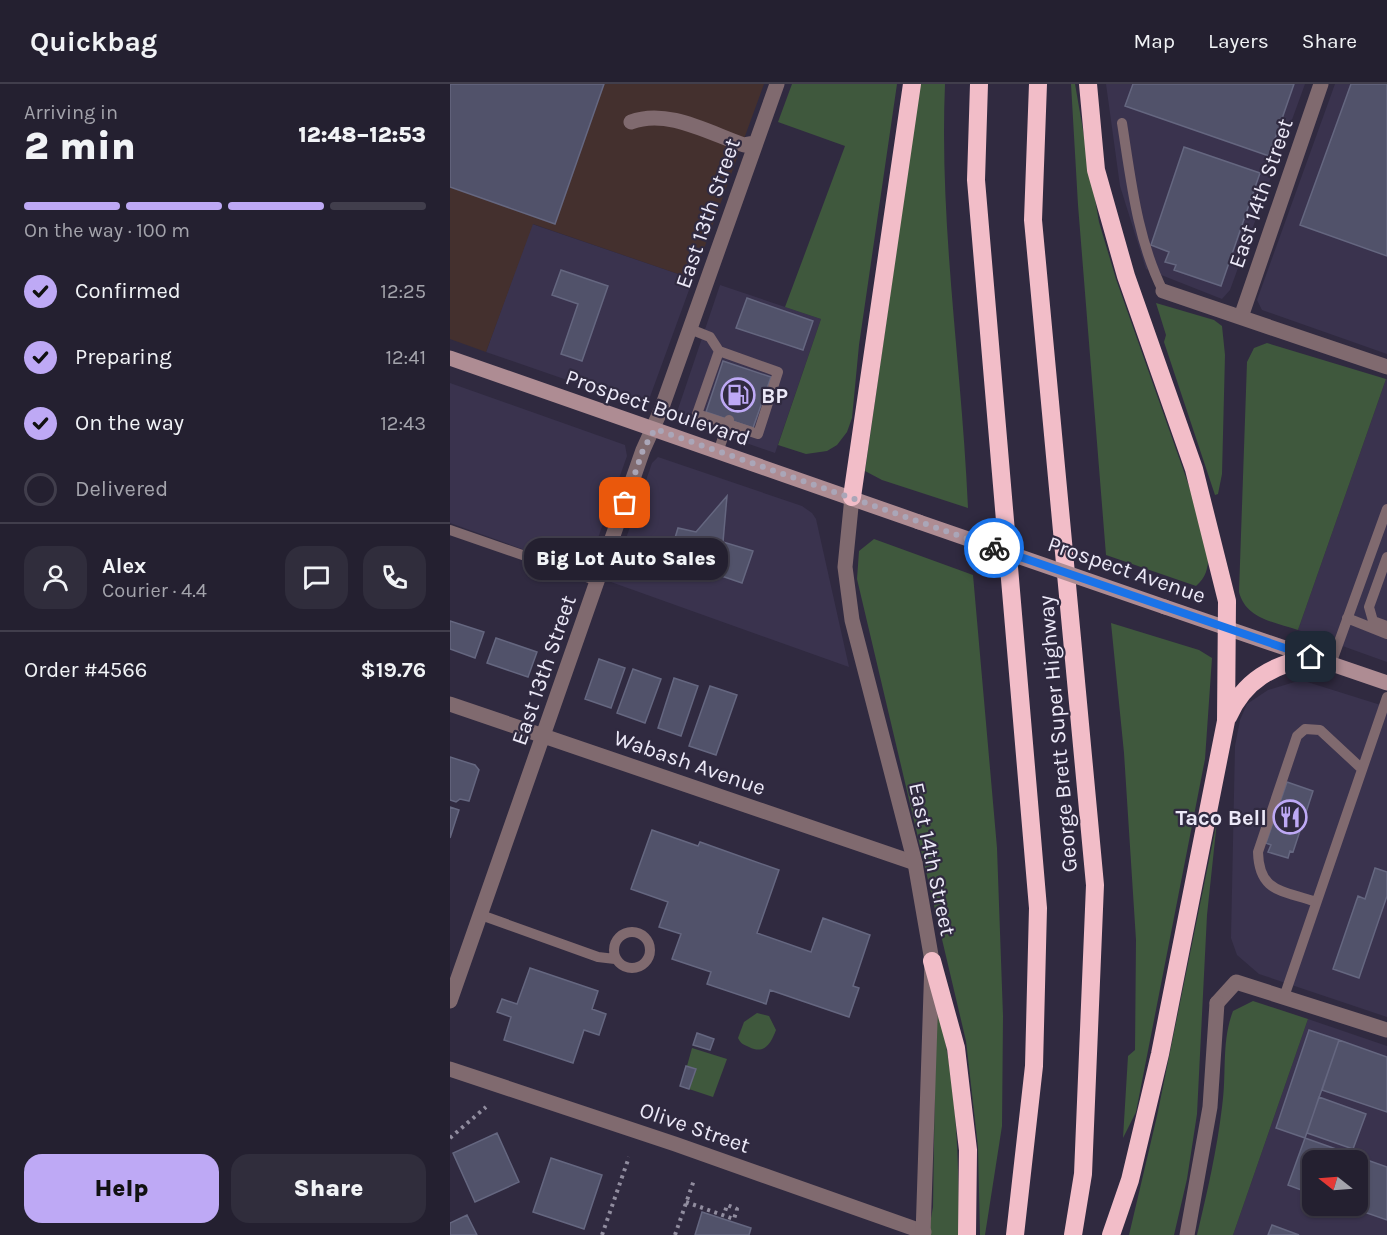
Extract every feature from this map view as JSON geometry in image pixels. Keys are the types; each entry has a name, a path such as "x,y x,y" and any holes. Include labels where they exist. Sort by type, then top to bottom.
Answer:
{"highway":[{"path":"852,497 912,84"},
{"name":"George Brett Super Highway","path":"979,84 976,180 1038,908 1034,1066 1015,1235"},
{"name":"George Brett Super Highway","path":"1038,84 1033,220 1095,885 1083,1174 1072,1235"},
{"path":"1088,84 1096,170 1126,276 1194,469 1227,601 1226,721 1157,1065 1130,1180 1111,1235"},
{"path":"1226,721 1241,692 1255,680 1287,662 1311,657"},
{"path":"932,962 956,1048 968,1150 968,1235"}],"main road":[{"name":"Prospect Boulevard","path":"450,358 852,497"},
{"name":"Prospect Avenue","path":"852,497 1387,683"}],"street":[{"name":"East 13th Street","path":"450,1001 643,450 655,429 777,84"},
{"name":"East 14th Street","path":"1241,317 1321,84"},
{"path":"631,122 646,116 666,118 744,145 755,143"},
{"path":"1163,291 1387,367"},
{"name":"East 14th Street","path":"852,497 845,567 852,620 915,863 932,962 923,1234"},
{"name":"Wabash Avenue","path":"450,704 915,863"},
{"path":"1187,1235 1210,1107 1217,1003 1236,982 1387,1030"},
{"name":"Olive Street","path":"450,1069 675,1144 923,1234"}],"lane":[{"path":"1122,123 1137,216 1154,272 1163,291"},
{"path":"690,329 711,337 719,351 748,365 778,372 758,434 729,422 698,414 719,351"},
{"path":"718,452 729,422"},
{"path":"1330,664 1387,509"},
{"path":"450,530 598,581"},
{"path":"1387,557 1369,607 1373,621 1387,626"},
{"path":"1347,618 1387,634"},
{"path":"1284,997 1387,698"},
{"path":"1316,902 1268,885 1261,877 1258,864 1258,852 1297,736 1305,729 1320,730 1362,769"},
{"path":"481,915 598,957 615,959"}],"path":[{"path":"450,1138 486,1107"},
{"path":"602,1235 629,1157"},
{"path":"675,1235 694,1180"},
{"path":"686,1202 724,1215"}],"shaded area":[{"path":"450,84 764,84 693,279 533,224 486,352 450,339"},
{"path":"1106,84 1305,84 1230,290 1222,299 1146,269 1120,186"},
{"path":"1335,84 1387,84 1387,354 1262,310 1257,300"},
{"path":"532,224 693,279 647,405 639,405 486,352"},
{"path":"720,285 821,319 775,453 683,421 676,415"},
{"path":"1387,379 1387,662 1298,630"},
{"path":"450,383 625,445 627,456 586,572 450,523"},
{"path":"658,457 802,506 812,513 816,519 849,667 611,582 652,463"},
{"path":"1301,680 1387,707 1387,1017 1259,974 1237,955 1231,938 1235,746 1240,720 1247,704 1268,690"},
{"path":"1308,1019 1387,1046 1387,1235 1233,1235"}],"green space":[{"path":"792,84 897,84 859,345 852,418 847,432 837,445 827,451 806,454 778,445 821,319 785,307 845,146 778,122"},
{"path":"920,84 945,84 945,190 968,508 882,480 865,471"},
{"path":"1071,84 1075,84 1099,222 1116,279 1207,537 1207,570 1196,586 1106,555 1078,205"},
{"path":"1156,303 1214,320 1222,326 1225,355 1222,474 1218,494 1215,495 1164,342 1166,335"},
{"path":"1267,343 1386,379 1298,630 1254,614 1239,592 1247,362 1254,348"},
{"path":"874,539 973,575 997,848 1003,1016 1002,1126 985,1235 980,1235 978,1147 966,1041 857,579 859,551"},
{"path":"1111,623 1199,650 1212,658 1205,759 1136,1112 1123,1138 1128,1056 1135,1050 1136,940 1124,753"},
{"path":"1217,821 1207,915 1197,1114 1187,1179 1174,1235 1129,1235 1157,1116"},
{"path":"1253,1001 1308,1019 1233,1235 1197,1235 1220,1123 1229,1023 1233,1011"},
{"path":"757,1013 769,1016 776,1030 767,1046 759,1050 740,1042 738,1038 744,1022"},
{"path":"936,1015 940,1017 946,1044 953,1098 959,1235 928,1235 933,1207"},
{"path":"692,1048 727,1059 713,1097 689,1089 696,1069 687,1066"}],"building":[{"path":"450,84 604,84 555,224 450,187"},
{"path":"1133,84 1294,84 1269,156 1125,106"},
{"path":"1351,84 1387,84 1387,256 1300,225"},
{"path":"1184,147 1260,173 1221,286 1174,270 1176,265 1165,262 1169,252 1151,245"},
{"path":"561,270 608,286 582,361 561,354 578,304 552,295"},
{"path":"747,298 813,321 803,350 736,328"},
{"name":"BP","path":"723,361 771,377 753,428 706,412"},
{"path":"727,496 723,542 753,551 742,583 669,558 678,528 696,532"},
{"path":"450,621 484,632 475,658 450,649"},
{"path":"496,638 537,652 528,677 487,663"},
{"path":"599,659 625,668 611,708 585,699"},
{"path":"633,669 661,679 645,723 617,713"},
{"path":"674,678 698,686 681,736 658,728"},
{"path":"710,686 737,695 716,755 689,746"},
{"path":"450,757 475,765 479,770 469,801 450,800"},
{"name":"Taco Bell","path":"1287,782 1313,791 1293,852 1290,851 1288,858 1268,852 1271,845 1266,843"},
{"path":"450,807 459,810 450,838"},
{"path":"652,830 698,846 700,842 779,870 757,933 811,952 823,918 870,935 853,986 859,988 849,1017 770,990 766,1004 707,984 711,972 672,959 681,934 659,927 668,902 631,889"},
{"path":"1375,868 1387,872 1387,896 1359,978 1333,969 1358,896 1365,899"},
{"path":"530,968 598,991 592,1009 606,1014 599,1035 584,1030 573,1063 504,1040 511,1017 497,1012 502,999 517,1004"},
{"path":"1309,1030 1339,1040 1305,1138 1276,1128"},
{"path":"697,1033 714,1039 710,1050 693,1045"},
{"path":"1339,1040 1387,1057 1387,1112 1322,1090"},
{"path":"686,1066 696,1069 689,1089 680,1086"},
{"path":"1319,1097 1366,1114 1353,1149 1307,1133"},
{"path":"497,1133 519,1182 475,1202 453,1153"},
{"path":"1305,1138 1339,1150 1302,1150 1302,1190 1288,1185"},
{"path":"551,1158 602,1175 584,1229 533,1212"},
{"path":"1368,1160 1387,1167 1387,1220 1368,1213"},
{"path":"702,1212 751,1228 749,1235 695,1235"},
{"path":"467,1215 477,1235 450,1235 450,1223"},
{"path":"1272,1225 1299,1235 1268,1235"}],"way so far":[{"path":"625,503 643,450 655,429 994,548"}],"place":[{"name":"BP","path":"738,395"},
{"name":"Big Lot Auto Sales","path":"625,503"},
{"name":"Taco Bell","path":"1290,817"}],"route":[{"path":"994,548 1311,657"}]}
